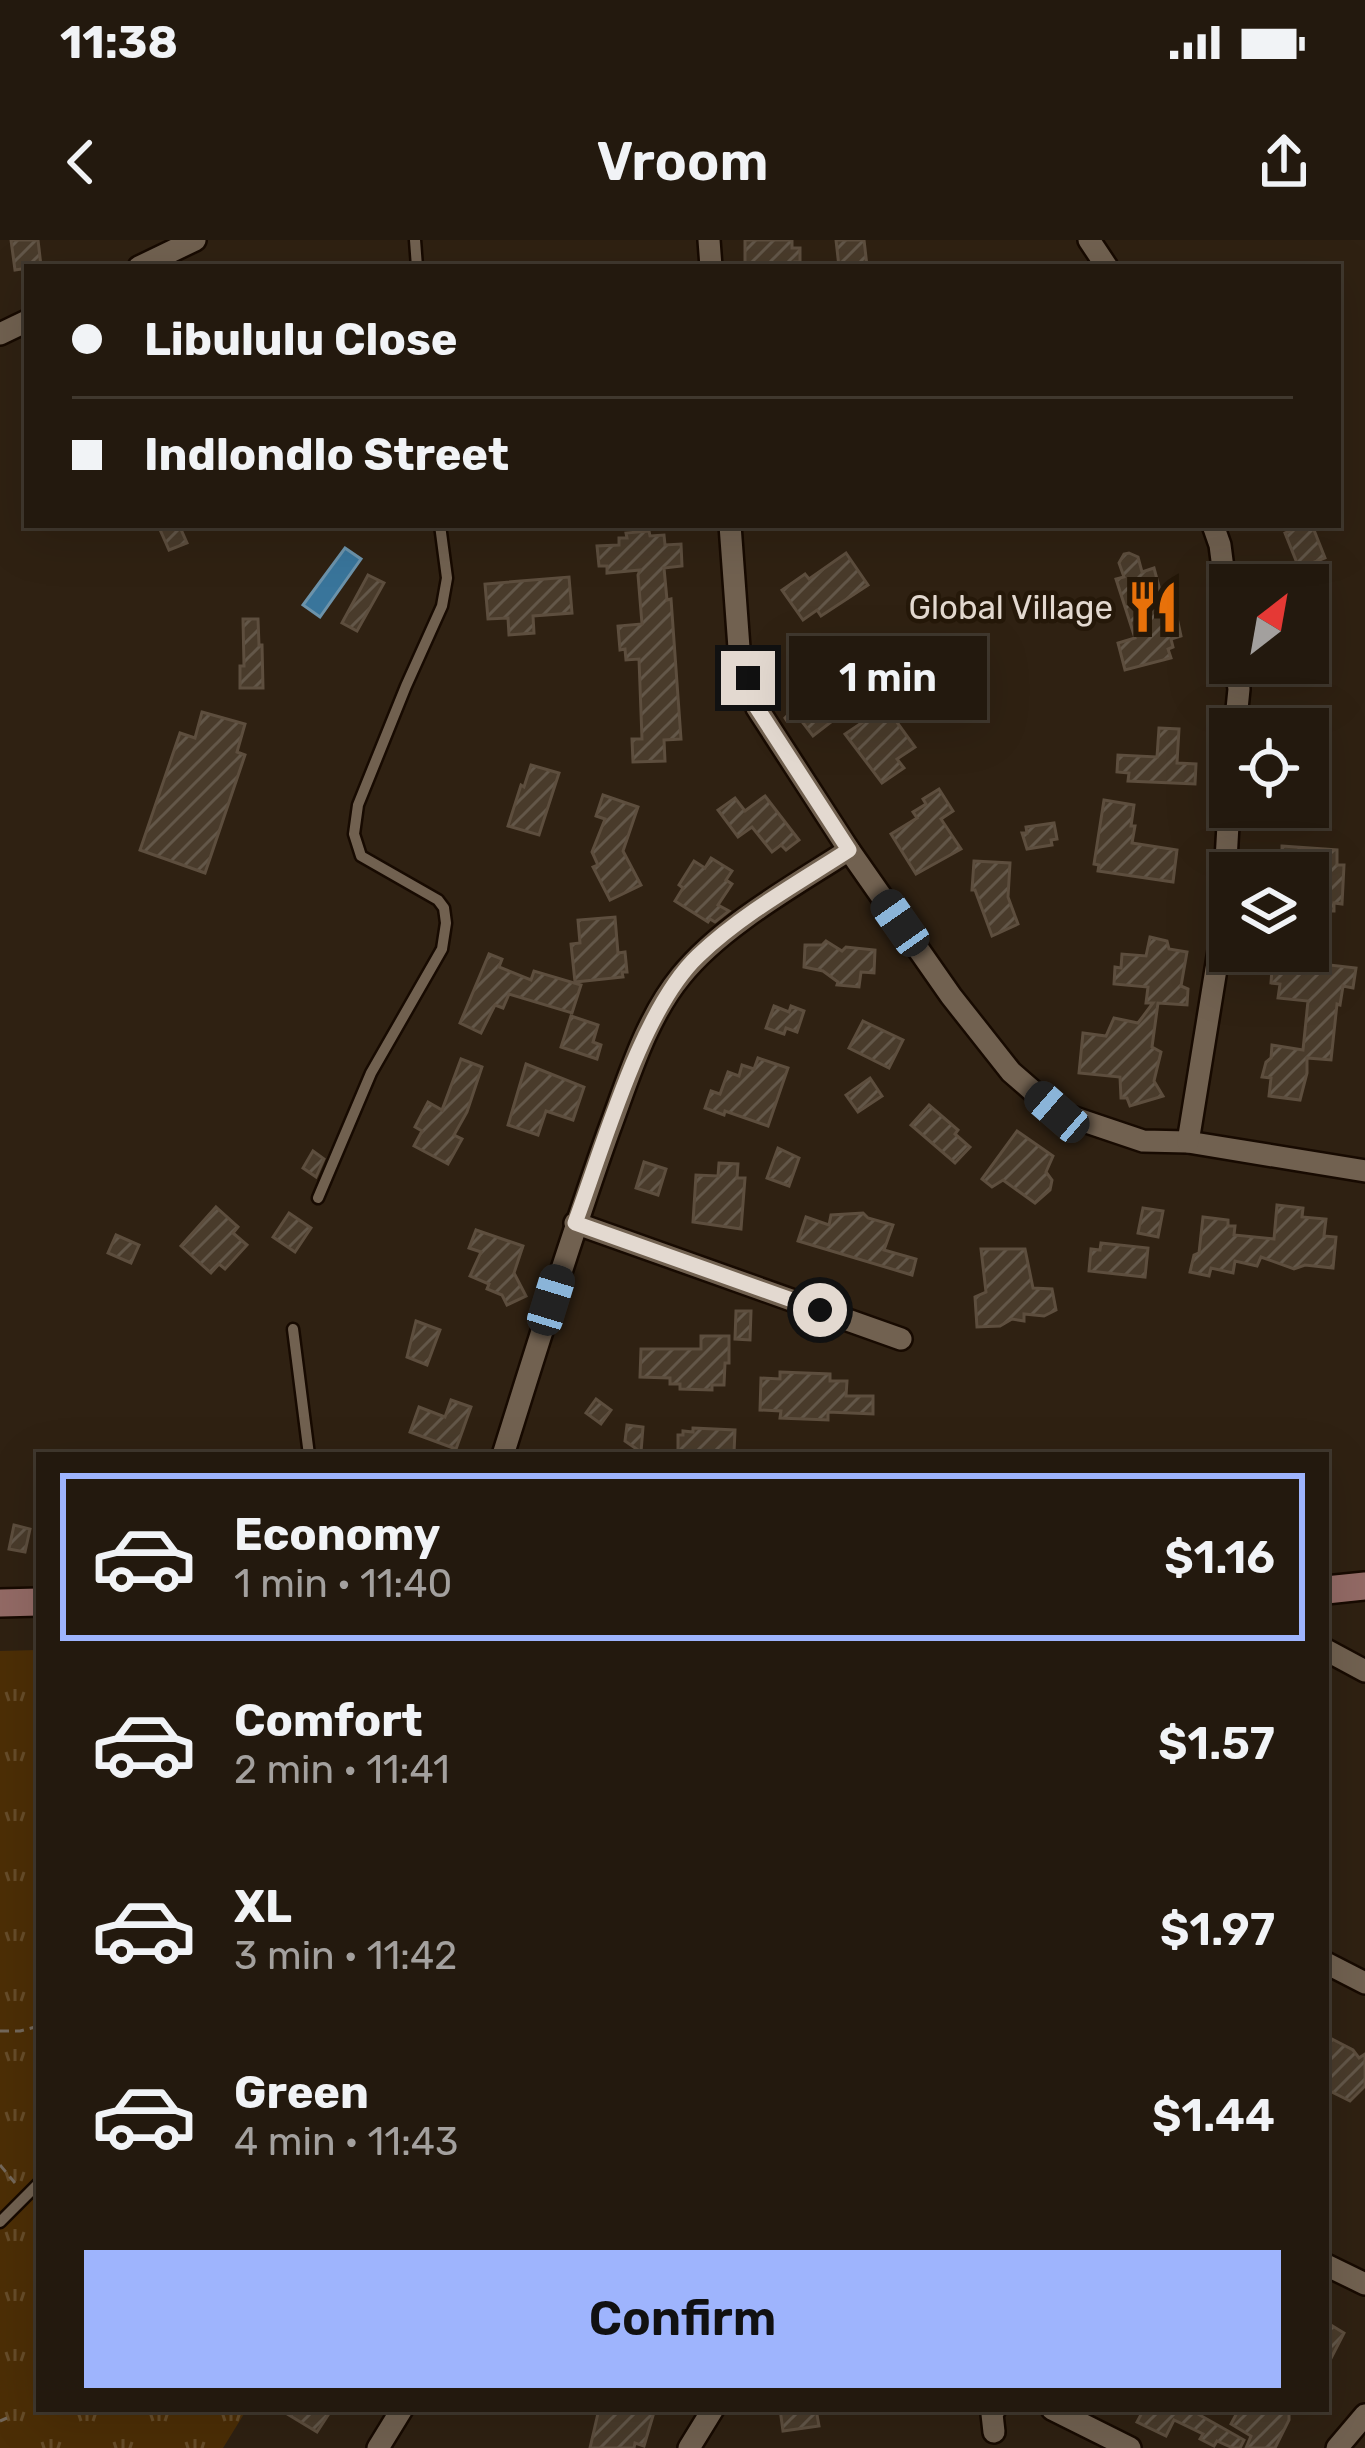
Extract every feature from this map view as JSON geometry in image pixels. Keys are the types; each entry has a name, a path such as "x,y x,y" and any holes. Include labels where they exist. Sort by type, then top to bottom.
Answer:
{"street":[{"path":"154,258 195,240"},
{"path":"730,528 739,648 757,708 950,996 1011,1072 1057,1112 1143,1141 1188,1142 1365,1172"},
{"path":"1214,528 1222,564"},
{"path":"1188,1142 1222,932 1228,828"},
{"path":"504,1452 575,1223 637,1056 678,980 698,956 763,906 849,850"},
{"path":"575,1223 901,1339"},
{"path":"1329,1590 1365,1586"},
{"path":"0,1604 36,1602"},
{"path":"1329,1652 1365,1671"},
{"path":"1329,1965 1365,1983"},
{"path":"1329,2266 1365,2284"},
{"path":"378,2448 401,2412"},
{"path":"689,2448 711,2412"},
{"path":"1058,2412 1130,2448"},
{"path":"1337,2448 1365,2415"}],"lane":[{"path":"318,1198 371,1073 442,950 446,922 438,900 361,856 354,834 358,805 442,606 447,578 440,528"},
{"path":"293,1329 309,1452"},
{"path":"0,2222 36,2186"}],"path":[{"path":"0,2031 36,2027"},
{"path":"0,2421 8,2418"}],"green space":[{"path":"36,1650 36,2412 245,2412 223,2448 0,2448 0,1651"}],"water":[{"path":"345,548 361,559 320,617 303,605"}],"building":[{"path":"11,240 38,240 41,264 24,264 24,269 15,270"},
{"path":"745,240 792,240 792,248 800,248 800,262 795,264 745,264"},
{"path":"836,240 864,240 867,264 839,264"},
{"path":"159,528 180,528 187,543 169,550"},
{"path":"1291,528 1313,528 1325,558 1297,564 1285,533"},
{"path":"649,531 650,536 664,535 665,545 681,544 682,566 664,568 667,600 671,599 681,739 664,740 665,761 633,762 632,739 642,739 639,659 626,660 618,626 642,624 640,570 607,573 607,566 599,566 597,546 619,545 626,533"},
{"path":"846,553 868,585 821,616 817,610 803,620 782,590 805,574 809,579"},
{"path":"1129,553 1138,557 1142,572 1154,568 1162,598 1172,595 1181,636 1171,639 1171,658 1125,670 1118,643 1135,638 1116,579 1124,577 1119,563"},
{"path":"368,575 384,583 357,631 342,623"},
{"path":"569,577 572,613 533,616 534,633 509,635 508,618 488,619 485,584"},
{"path":"243,619 258,619 263,688 240,688"},
{"path":"838,643 863,680 818,705 831,722 813,736 800,719 804,712 785,718 811,692 793,673"},
{"path":"888,710 915,747 897,759 904,768 882,783 845,734"},
{"path":"202,712 245,724 237,752 245,755 205,873 140,850 180,733 195,738"},
{"path":"1159,728 1179,729 1177,763 1196,764 1195,784 1128,781 1129,773 1117,772 1118,755 1157,757"},
{"path":"531,765 559,773 539,835 508,826"},
{"path":"939,789 953,811 941,819 961,849 916,874 891,834 917,818 913,812"},
{"path":"603,795 638,807 623,851 641,885 610,900 593,867 598,865 592,852 605,819 596,816"},
{"path":"765,796 799,840 786,850 781,845 772,852 752,827 738,837 718,810 735,798 745,811"},
{"path":"1104,800 1134,805 1132,843 1177,850 1173,882 1098,871 1099,865 1094,864"},
{"path":"1054,823 1057,839 1051,840 1052,845 1027,849 1022,833 1027,833 1026,827"},
{"path":"1282,846 1337,850 1337,865 1344,865 1342,904 1334,903 1334,911 1329,911 1329,852 1282,852"},
{"path":"711,858 732,871 726,880 732,884 718,905 729,911 715,922 675,901 694,861 705,868"},
{"path":"974,861 1010,863 1008,897 1018,924 992,936 972,890"},
{"path":"615,917 618,953 625,952 627,972 622,972 623,977 575,982 571,944 580,943 578,920"},
{"path":"1150,937 1167,941 1169,949 1187,952 1181,986 1188,989 1187,1005 1158,1003 1152,1047 1161,1052 1154,1081 1163,1096 1130,1106 1127,1098 1121,1098 1120,1077 1079,1073 1083,1033 1106,1036 1114,1018 1138,1023 1153,1003 1146,1003 1148,987 1114,984 1122,954 1146,956"},
{"path":"826,941 842,951 846,947 875,950 874,973 861,972 859,987 837,985 823,971 804,967 805,945"},
{"path":"489,954 502,959 499,967 531,980 534,971 581,985 572,1013 509,994 503,1008 495,1005 481,1033 460,1023"},
{"path":"1329,965 1356,968 1353,988 1343,986 1337,1004 1331,1060 1307,1058 1300,1100 1269,1096 1271,1078 1262,1077 1272,1045 1303,1050 1308,1001 1278,998 1280,984 1271,983 1272,972 1329,972"},
{"path":"774,1006 804,1011 797,1032 786,1028 784,1034 766,1028"},
{"path":"571,1016 598,1025 593,1042 601,1045 597,1059 561,1047"},
{"path":"863,1021 903,1040 889,1068 849,1048"},
{"path":"758,1058 788,1068 768,1126 705,1108 711,1091 720,1094 728,1072 739,1076 742,1065 754,1069"},
{"path":"461,1059 482,1067 454,1135 462,1139 448,1164 414,1146 422,1131 415,1127 428,1102 442,1110"},
{"path":"526,1064 584,1087 573,1120 546,1111 538,1135 508,1125"},
{"path":"870,1078 882,1096 858,1112 846,1095"},
{"path":"929,1105 970,1147 955,1163 911,1125"},
{"path":"1017,1131 1053,1156 1046,1172 1052,1180 1050,1190 1035,1203 1003,1180 992,1187 982,1179"},
{"path":"778,1148 799,1158 789,1186 767,1178"},
{"path":"313,1151 324,1159 316,1177 303,1168"},
{"path":"644,1162 666,1169 658,1195 636,1188"},
{"path":"719,1163 738,1164 737,1178 745,1178 741,1229 693,1222 696,1175 718,1176"},
{"path":"1277,1205 1303,1208 1302,1217 1326,1219 1324,1236 1336,1237 1333,1268 1305,1265 1294,1269 1261,1257 1257,1266 1235,1261 1233,1273 1211,1268 1209,1276 1190,1272 1194,1255 1199,1253 1203,1217 1228,1220 1228,1226 1235,1226 1234,1235 1274,1239"},
{"path":"216,1207 238,1227 233,1233 247,1245 225,1269 219,1264 211,1273 181,1246"},
{"path":"1143,1208 1163,1211 1158,1237 1138,1233"},
{"path":"289,1213 311,1228 295,1252 273,1237"},
{"path":"863,1213 893,1225 884,1250 916,1259 912,1275 798,1241 806,1217 829,1225 831,1215"},
{"path":"476,1230 523,1246 514,1273 526,1296 507,1305 502,1295 487,1289 489,1284 470,1276 481,1252 469,1248"},
{"path":"116,1235 139,1245 131,1263 108,1253"},
{"path":"1101,1243 1148,1248 1145,1277 1089,1271 1091,1249 1100,1250"},
{"path":"981,1249 1025,1249 1033,1288 1052,1289 1056,1310 1044,1316 1024,1314 1024,1321 977,1327 975,1297 986,1292"},
{"path":"736,1311 751,1311 750,1340 735,1339"},
{"path":"416,1321 440,1330 427,1365 407,1357"},
{"path":"701,1336 729,1336 724,1385 712,1385 712,1390 680,1389 680,1384 670,1384 670,1378 640,1377 641,1349 701,1349"},
{"path":"780,1372 830,1374 830,1381 847,1381 846,1396 873,1396 873,1414 828,1412 828,1420 780,1418 781,1411 760,1410 761,1378 780,1379"},
{"path":"596,1399 611,1410 601,1424 586,1413"},
{"path":"451,1400 471,1407 456,1449 410,1432 419,1407 445,1417"},
{"path":"627,1425 643,1427 641,1452 625,1441"},
{"path":"693,1428 735,1430 734,1452 678,1452 678,1435 693,1432"},
{"path":"14,1525 30,1529 25,1552 9,1549"},
{"path":"1332,2039 1359,2058 1365,2054 1365,2086 1350,2101 1329,2090"},
{"path":"1329,2324 1344,2333 1329,2362"},
{"path":"284,2412 330,2412 317,2432"},
{"path":"598,2412 654,2412 644,2446 590,2448"},
{"path":"780,2412 817,2412 819,2426 783,2431"},
{"path":"1142,2412 1194,2412 1244,2440 1240,2448 1217,2441 1214,2446 1200,2439 1203,2434 1174,2420 1166,2436 1137,2422"},
{"path":"1237,2412 1289,2413 1275,2448 1246,2448 1251,2436 1231,2424"}],"place":[{"name":"Global Village","path":"1153,607"}],"route":[{"path":"748,678 757,708 849,850 763,906 698,956 678,980 637,1056 575,1223 820,1310"}]}
